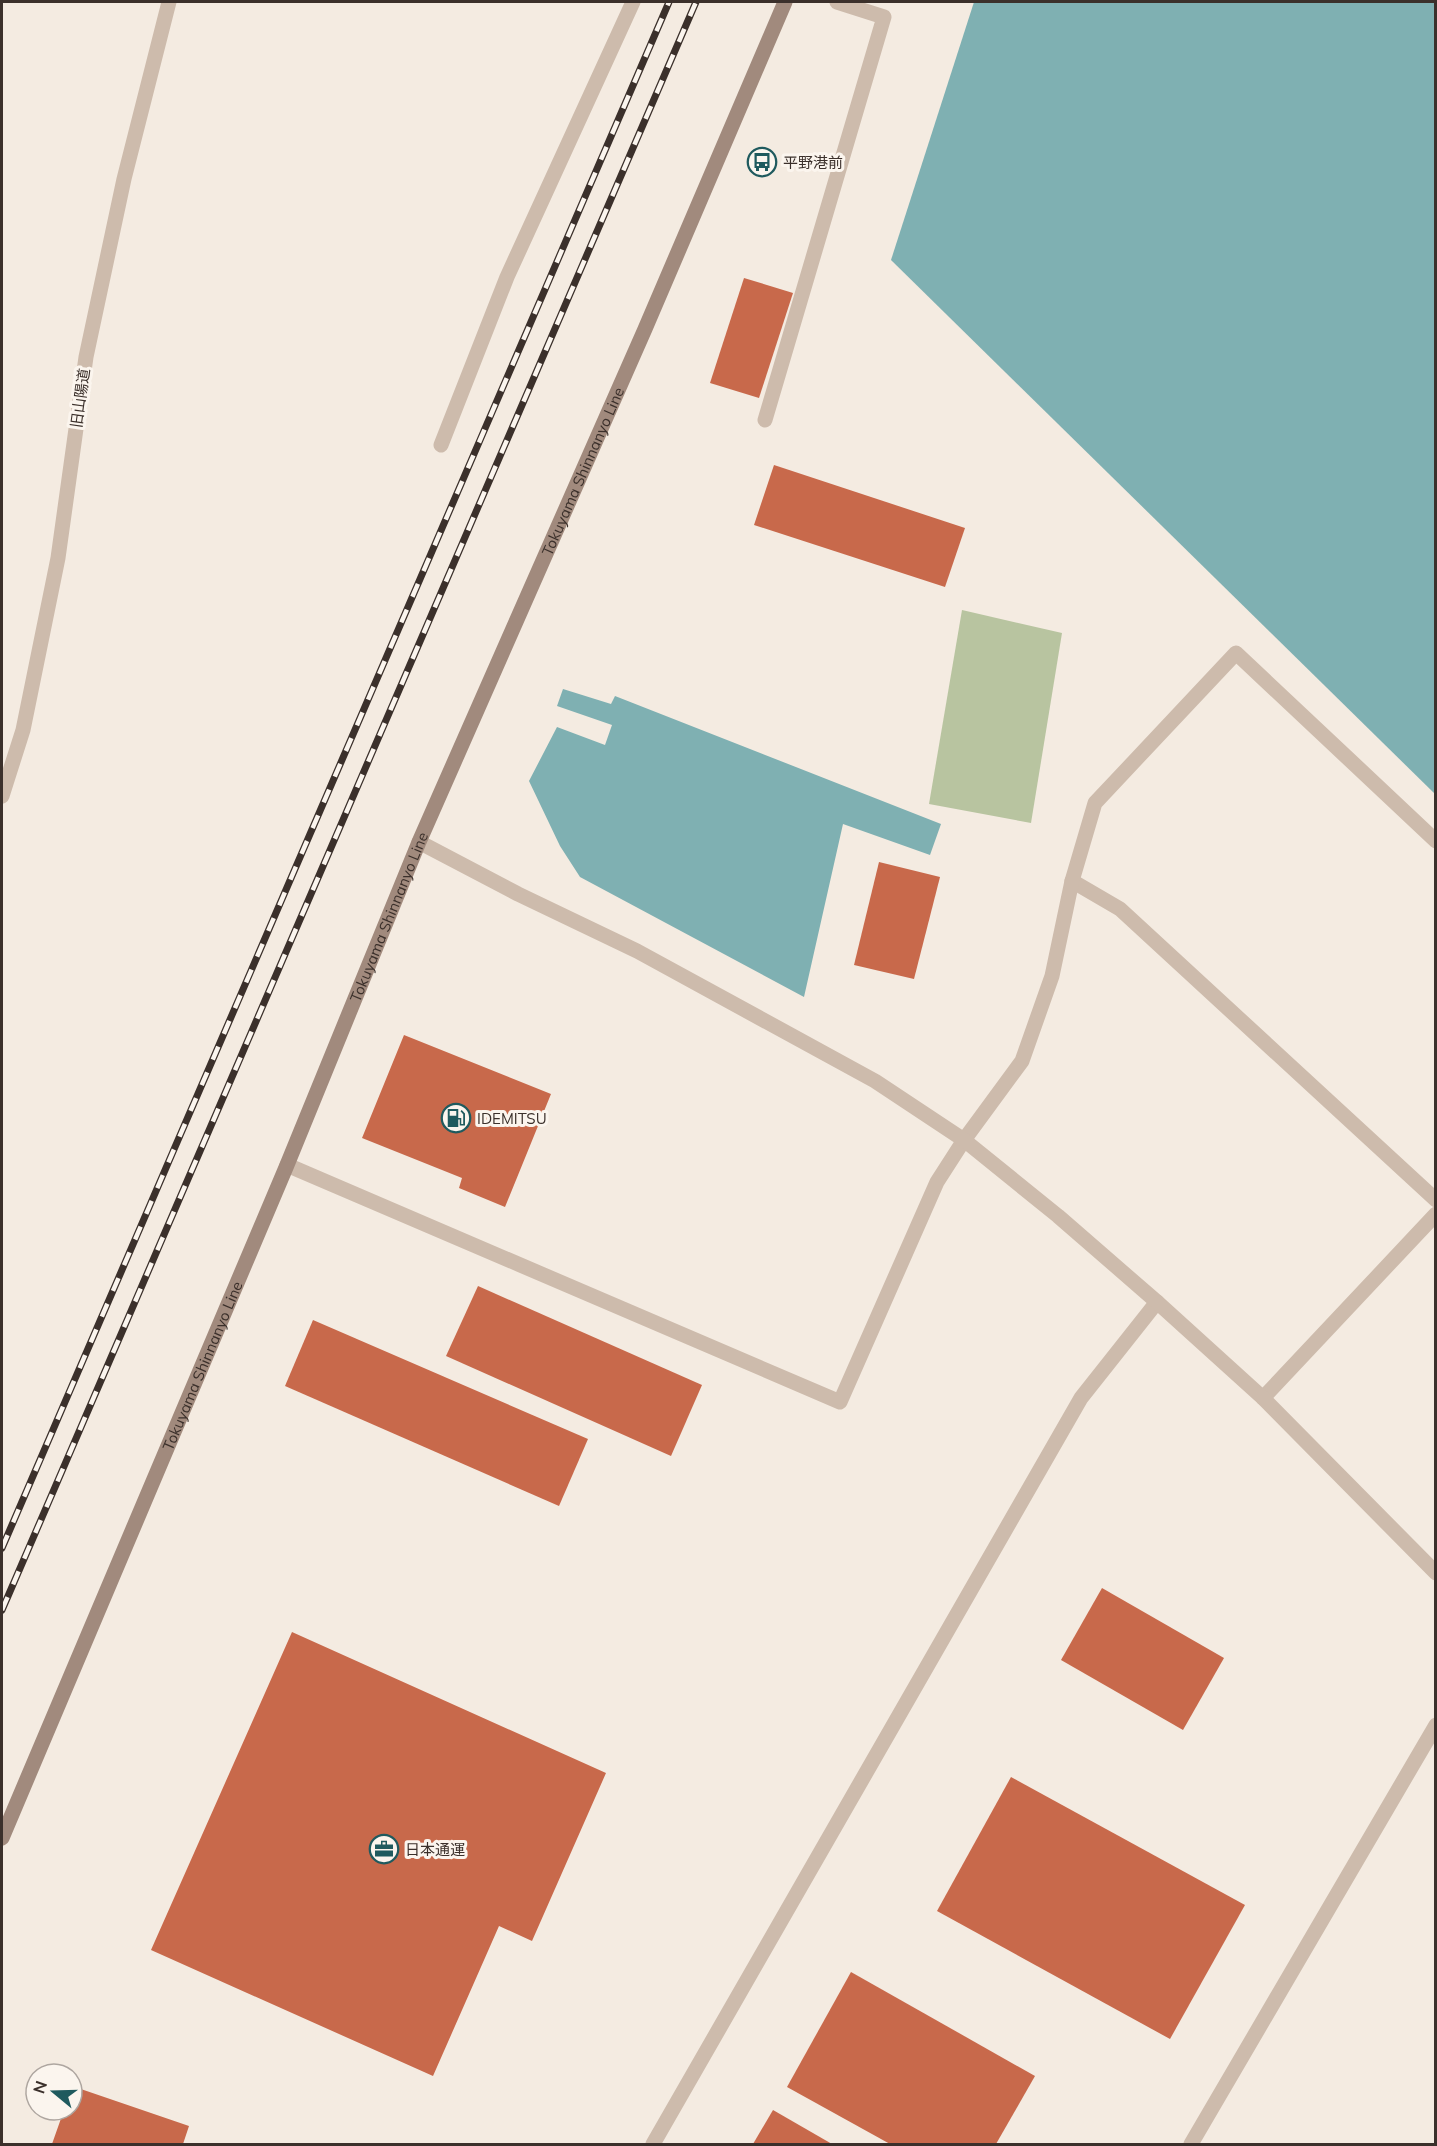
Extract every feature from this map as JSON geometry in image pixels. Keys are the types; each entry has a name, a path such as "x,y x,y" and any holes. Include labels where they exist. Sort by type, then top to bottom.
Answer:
{"main road":[{"name":"Tokuyama Shinnanyo Line","path":"2,1838 287,1165 419,842 645,328 785,2"}],"street":[{"name":"旧山陽道","path":"2,796 23,730 58,558 86,357 124,180 169,2"},
{"path":"441,445 507,277 633,2"},
{"path":"765,420 884,17 837,2"},
{"path":"287,1165 840,1402 937,1182 964,1140 1022,1061 1052,976 1071,881 1095,803 1236,653 1436,842"},
{"path":"419,842 518,894 637,951 875,1081 964,1140 1058,1216 1263,1398 1436,1573"},
{"path":"1071,881 1120,909 1436,1200"},
{"path":"1263,1398 1436,1214"},
{"path":"654,2145 1081,1398 1157,1302"},
{"path":"1191,2145 1436,1725"}],"green space":[{"path":"962,610 1062,633 1031,823 929,804"}],"water":[{"path":"974,2 1435,2 1435,794 891,260"},
{"path":"563,689 611,704 615,696 941,824 930,855 843,824 804,997 580,877 560,846 529,781 557,727 605,745 612,725 557,706"}],"building":[{"path":"744,278 793,293 759,398 710,383"},
{"path":"774,465 965,528 945,587 754,525"},
{"path":"879,862 940,877 914,979 854,965"},
{"path":"404,1035 551,1094 505,1207 459,1188 462,1178 362,1138"},
{"path":"478,1286 702,1385 671,1456 446,1356"},
{"path":"313,1320 588,1439 559,1506 285,1386"},
{"path":"1102,1588 1224,1658 1183,1730 1061,1660"},
{"name":"日本通運","path":"292,1632 606,1773 532,1941 499,1926 433,2076 151,1950"},
{"path":"1011,1777 1245,1905 1170,2039 937,1911"},
{"path":"851,1972 1035,2076 996,2144 890,2144 787,2087"},
{"path":"84,2090 189,2126 183,2144 52,2144 60,2122 84,2122"},
{"path":"773,2110 832,2144 753,2144"}],"railway":[{"path":"2,1548 669,2"},
{"path":"2,1610 696,2"}],"place":[{"name":"平野港前","path":"762,162"},
{"name":"IDEMITSU","path":"456,1118"},
{"name":"日本通運","path":"384,1849"}]}
